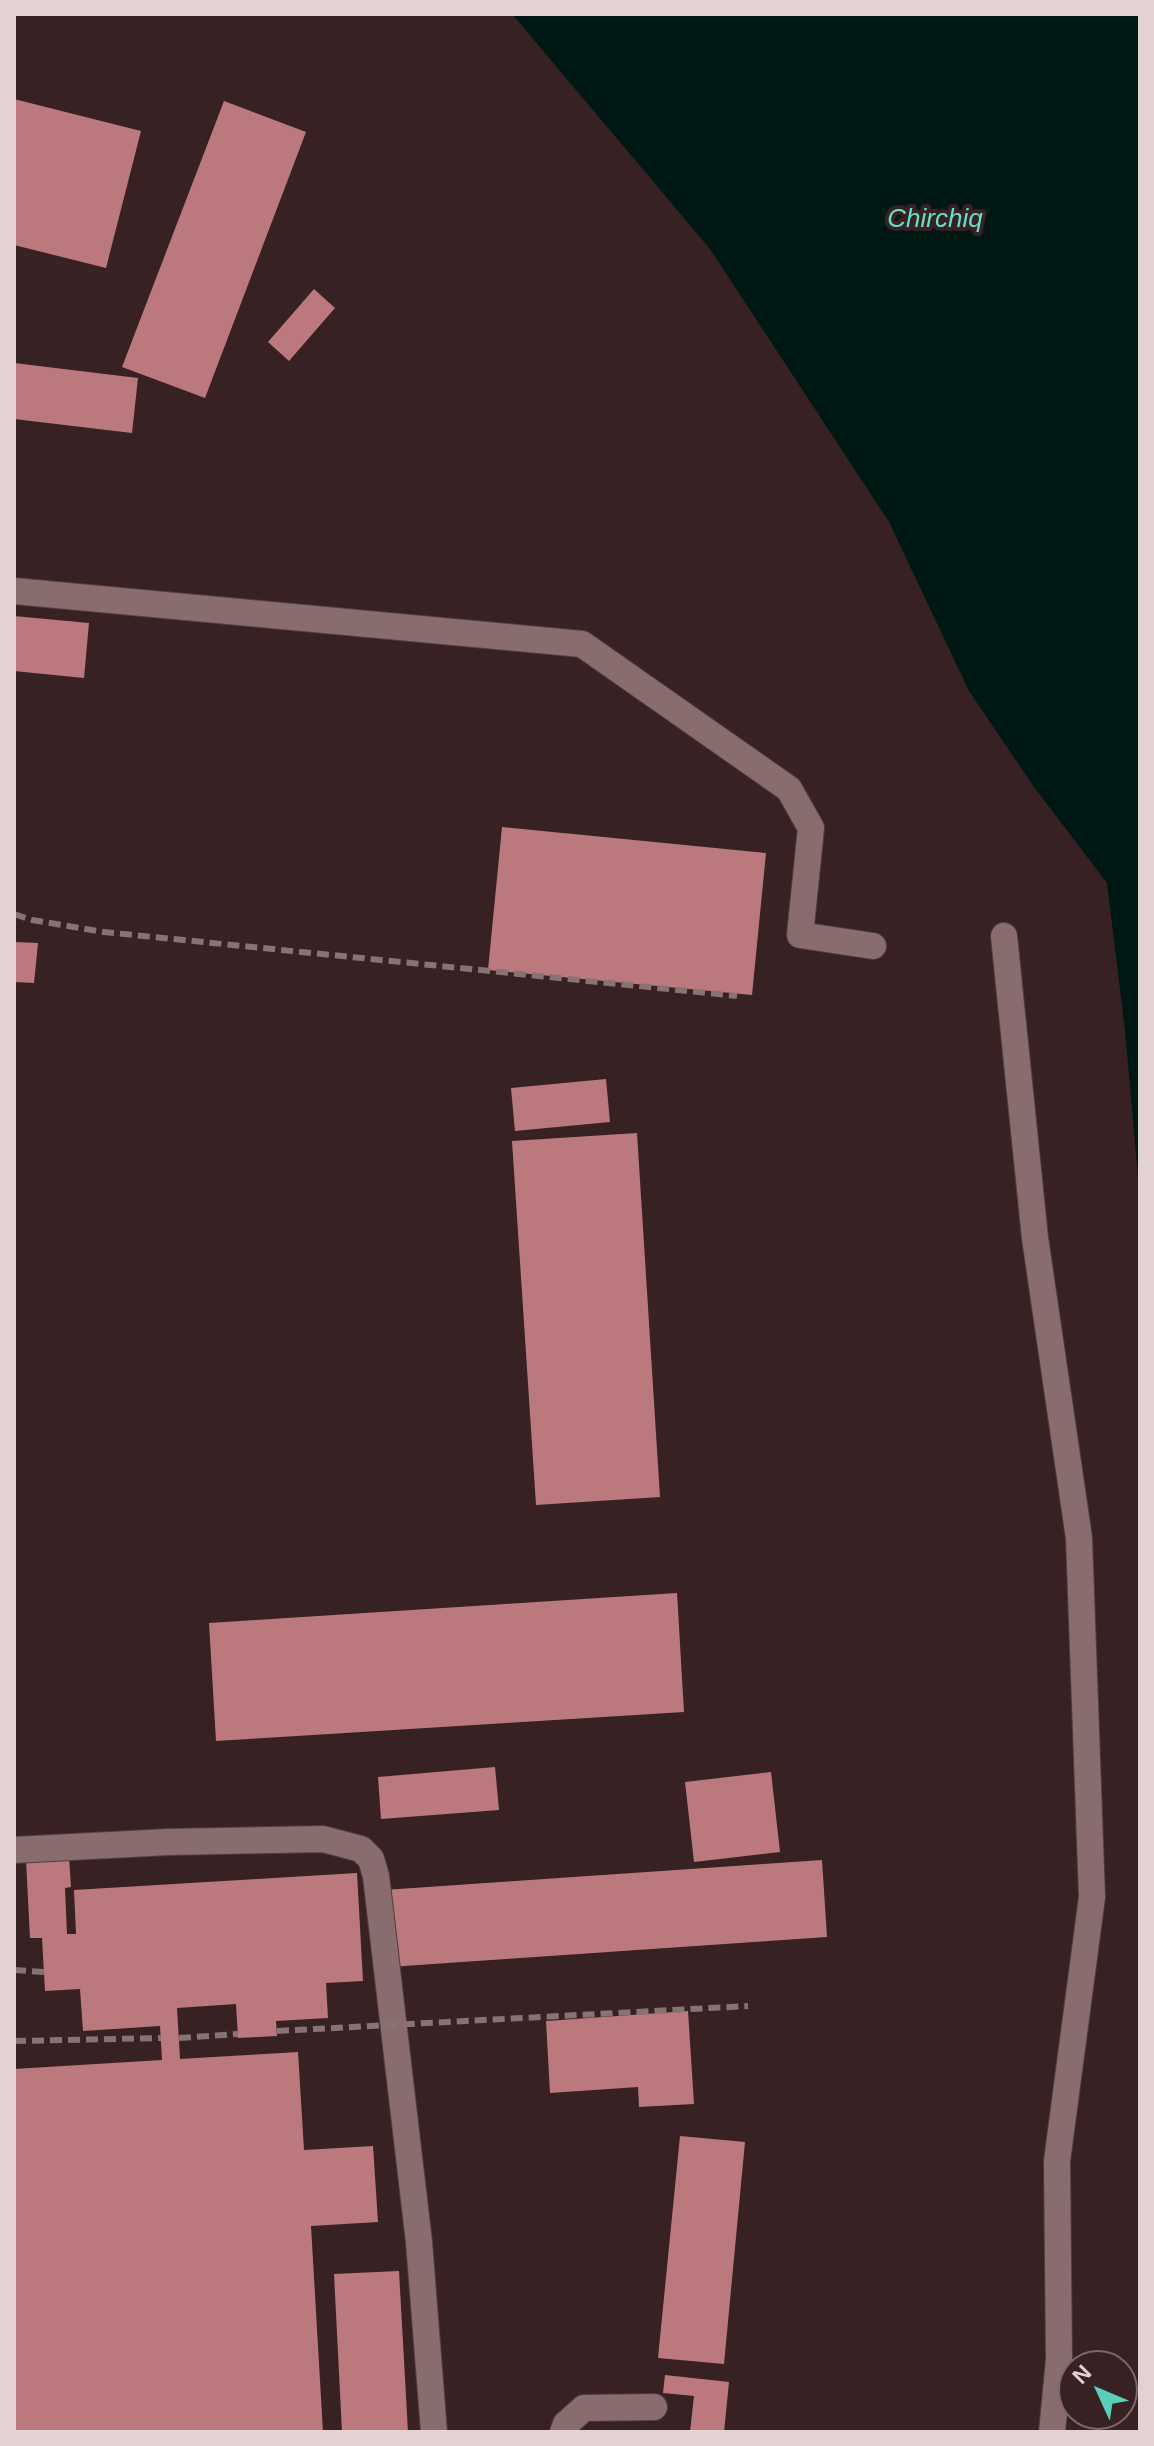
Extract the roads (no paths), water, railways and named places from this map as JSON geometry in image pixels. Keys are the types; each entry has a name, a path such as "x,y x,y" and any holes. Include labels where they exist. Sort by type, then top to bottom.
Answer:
{"lane":[{"path":"14,591 582,644 789,789 811,828 800,935 873,946"},
{"path":"1004,936 1035,1238 1079,1538 1092,1897 1057,2161 1059,2360 1052,2432"},
{"path":"14,1850 168,1842 323,1839 361,1849 371,1859 376,1876 419,2242 434,2432"},
{"path":"563,2432 566,2424 584,2408 654,2407"}],"water":[{"name":"Chirchiq","path":"512,14 1140,14 1140,1199 1125,1031 1107,883 1034,787 969,691 889,522 710,249"}],"railway":[{"path":"14,914 104,932 737,996"},
{"path":"14,1970 44,1972"},
{"path":"277,2031 748,2006"},
{"path":"179,2038 238,2034"},
{"path":"14,2041 161,2038"}]}
